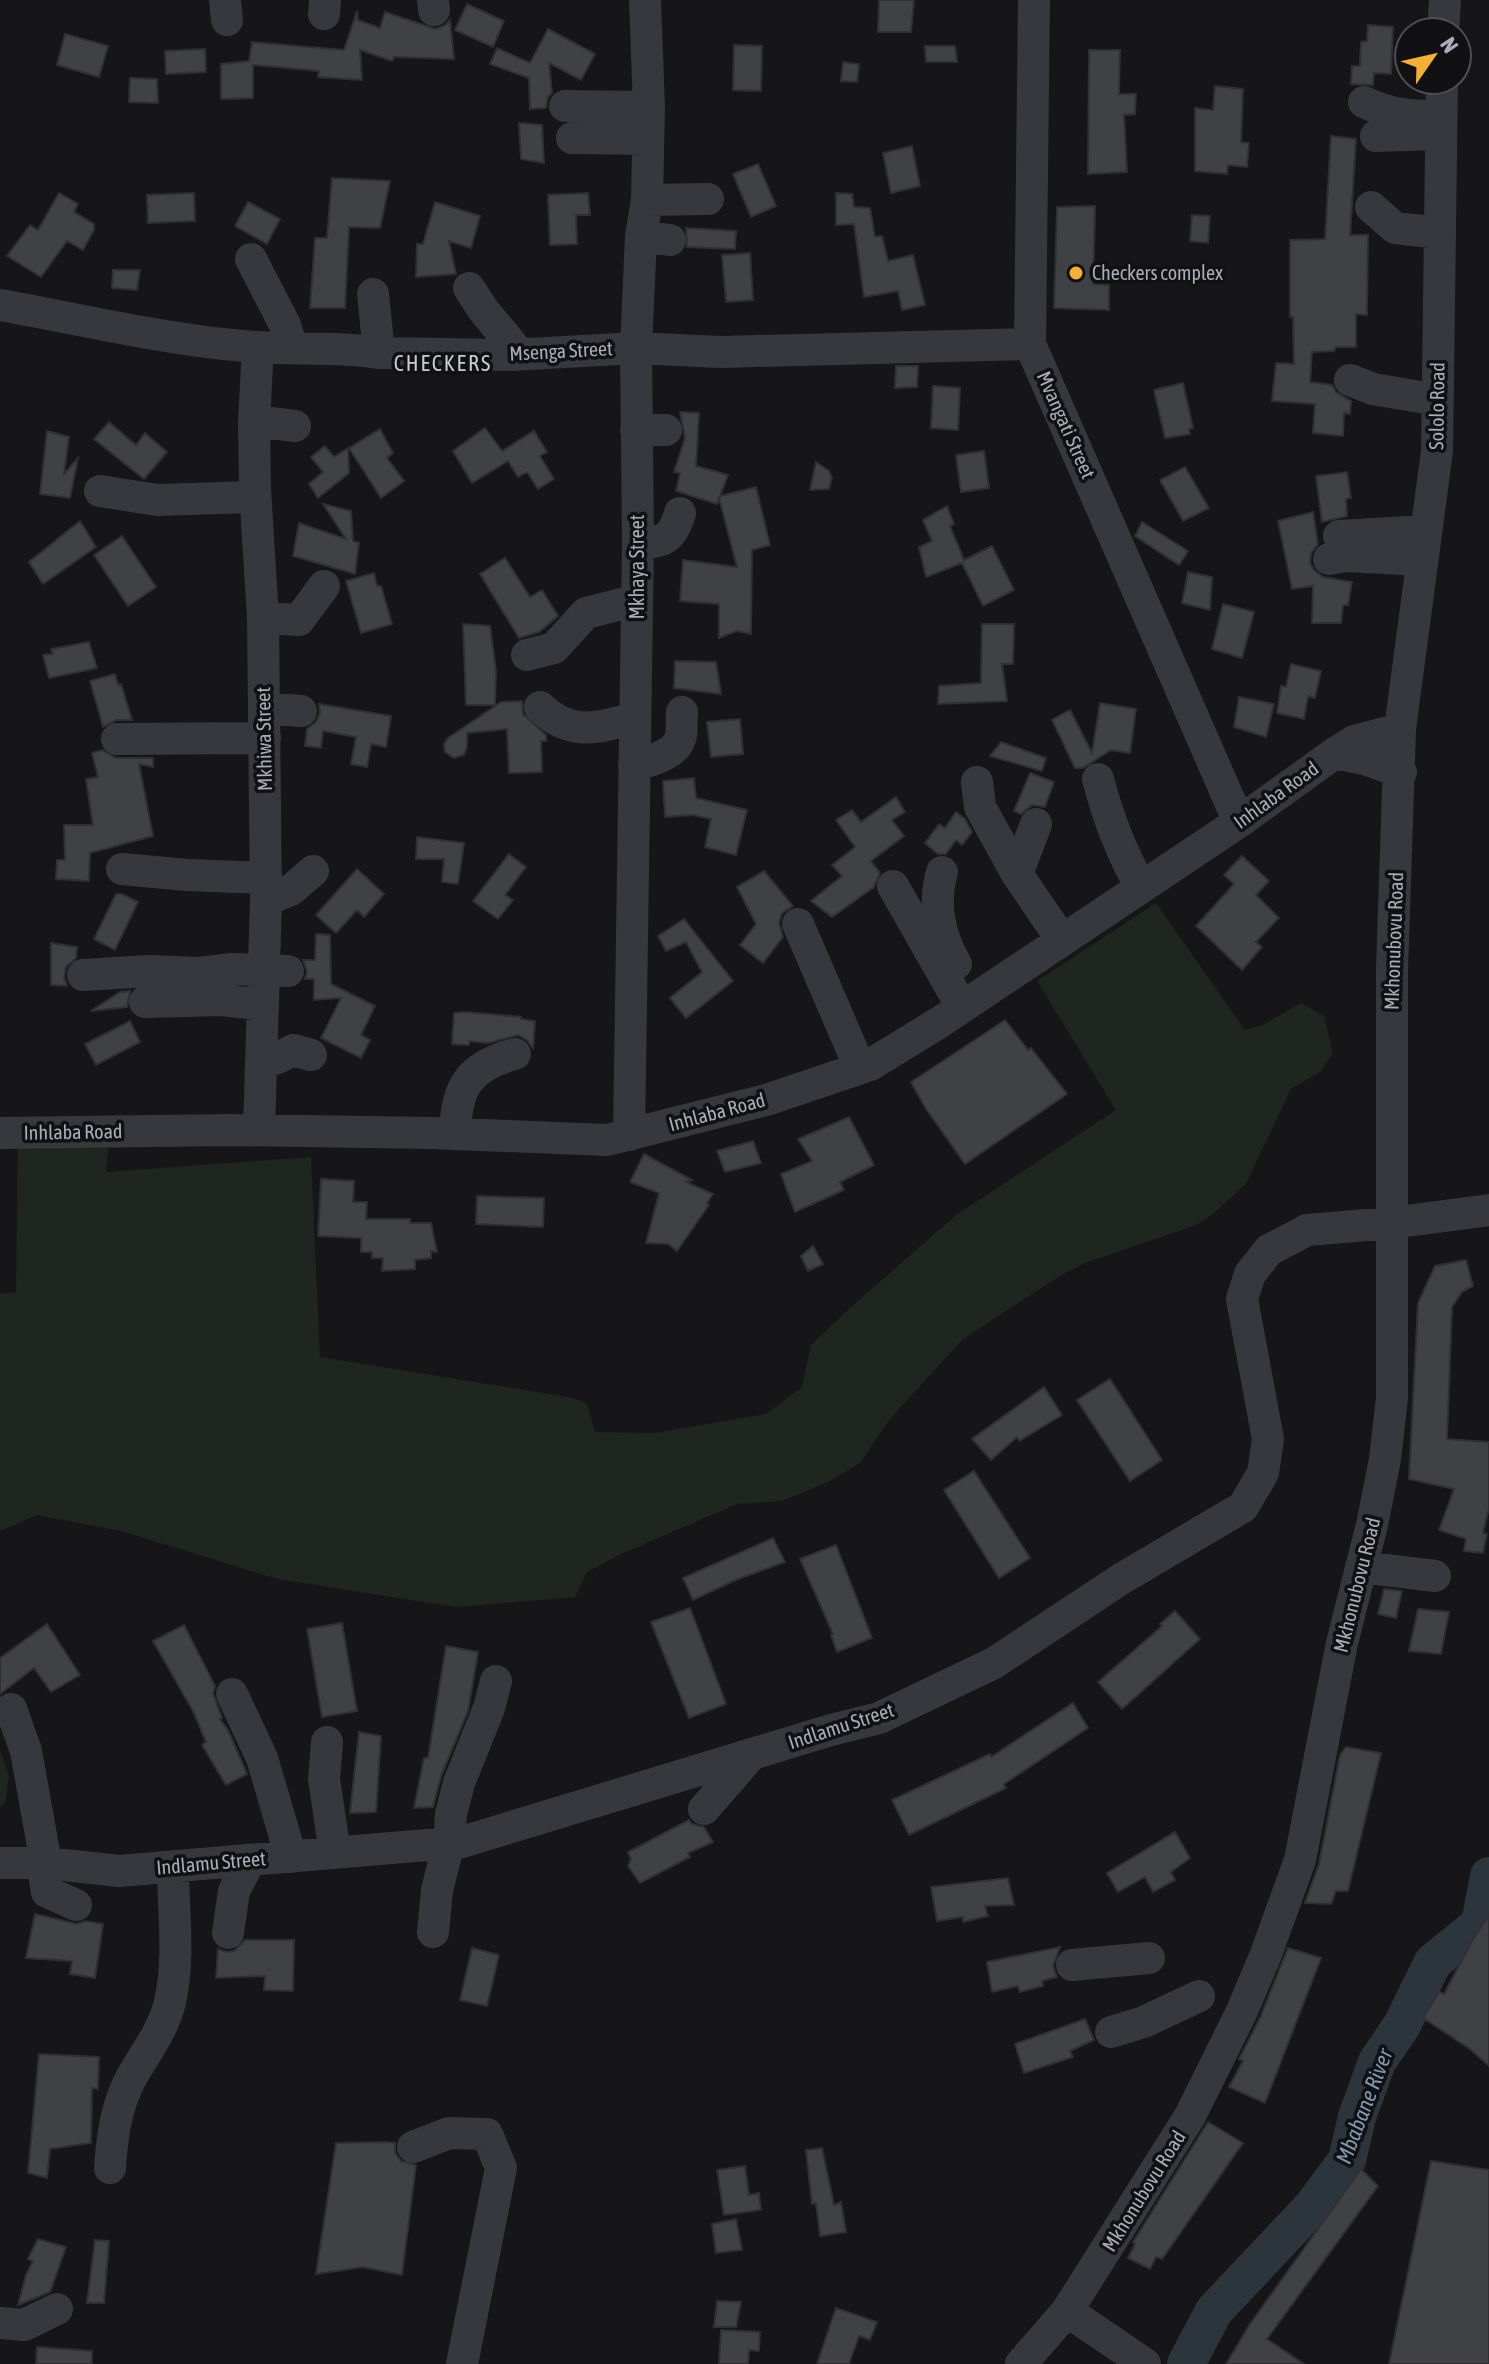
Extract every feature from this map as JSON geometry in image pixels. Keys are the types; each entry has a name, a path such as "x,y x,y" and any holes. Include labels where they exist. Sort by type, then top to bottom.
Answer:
{"street":[{"name":"Mkhaya Street","path":"629,1135 638,542 651,430 636,348 656,238 647,200 649,123 645,0"},
{"name":"Mvangati Street","path":"1034,0 1030,344 1239,822"},
{"name":"Sololo Road","path":"1400,729 1437,451 1442,96"},
{"path":"1364,102 1383,111 1441,124"},
{"path":"565,106 649,123"},
{"path":"572,138 649,123"},
{"path":"1376,136 1441,124"},
{"path":"647,200 708,199"},
{"path":"1371,207 1395,228 1440,233"},
{"path":"251,259 285,325 292,347"},
{"path":"469,288 520,354"},
{"path":"373,294 379,353"},
{"name":"Msenga Street","path":"0,305 191,340 379,353 520,354 636,348 720,352 1030,344"},
{"name":"Mkhiwa Street","path":"258,347 254,421 255,497 263,618 266,889 276,971 263,1005 259,1130"},
{"path":"1350,380 1373,389 1438,400"},
{"path":"254,421 295,426"},
{"path":"100,491 157,500 255,497"},
{"path":"638,542 653,544 667,538 677,526 680,513"},
{"path":"1334,548 1424,545"},
{"path":"263,618 299,620 324,586"},
{"path":"527,655 554,648 586,613 637,600"},
{"path":"540,707 570,728 610,725 635,718"},
{"path":"117,739 264,723 301,711"},
{"path":"634,765 653,760 675,746 681,739 682,712"},
{"name":"Inhlaba Road","path":"0,1133 259,1130 607,1140 766,1100 870,1065 1239,822 1335,753 1354,741 1400,729"},
{"name":"Mkhonubovu Road","path":"1021,2364 1067,2311 1190,2116 1242,2011 1300,1860 1342,1643 1385,1459 1392,1398 1392,970 1401,772 1400,729"},
{"name":"Inhlaba Road","path":"1335,753 1401,772"},
{"path":"1098,779 1109,822 1141,887"},
{"path":"977,782 980,807 1017,874 1062,940"},
{"path":"1017,874 1036,824"},
{"path":"122,869 291,890 313,871"},
{"path":"942,872 936,892 940,926 951,956 965,979 971,1000"},
{"path":"893,886 971,1000"},
{"path":"798,924 860,1068"},
{"path":"83,975 150,971 199,973 232,969 276,971"},
{"path":"145,1002 222,1000 263,1005"},
{"path":"261,1062 293,1050 311,1055"},
{"path":"455,1134 460,1092 472,1075 494,1059 515,1054"},
{"name":"Indlamu Street","path":"0,1863 44,1863 119,1871 462,1842 879,1718 994,1663 1121,1579 1243,1507 1263,1473 1268,1439 1242,1299 1250,1274 1269,1250 1307,1230 1489,1210"},
{"path":"1361,1567 1435,1576"},
{"path":"433,1932 451,1814 496,1681"},
{"path":"232,1694 262,1758 291,1857"},
{"path":"11,1709 26,1751 47,1892 76,1905"},
{"path":"327,1742 324,1779 335,1853"},
{"path":"704,1809 751,1755"},
{"path":"228,1933 234,1891 250,1860"},
{"path":"110,2168 119,2107 131,2078 153,2045 169,2003 174,1949 173,1867"},
{"path":"1072,1965 1149,1958"},
{"path":"1111,2032 1144,2022 1199,1996"},
{"path":"413,2147 449,2133 487,2134 501,2168 462,2364"},
{"path":"0,2323 24,2325 57,2309"},
{"path":"1067,2311 1145,2364"}],"shaded area":[{"path":"1156,903 1245,1030 1261,1026 1301,1003 1324,1016 1333,1053 1321,1071 1291,1089 1246,1184 1213,1214 1196,1225 1085,1263 963,1339 889,1420 860,1463 828,1482 782,1501 737,1504 621,1554 587,1572 575,1597 456,1607 278,1579 121,1531 37,1515 0,1531 0,1294 16,1292 18,1132 109,1139 106,1172 311,1157 320,1357 574,1398 587,1404 595,1432 655,1433 766,1414 802,1387 811,1345 956,1215 1116,1110 1037,981"},
{"path":"0,1750 9,1776 5,1804 0,1807"}],"building":[{"path":"879,0 914,0 911,32 878,32"},
{"path":"467,4 504,21 493,47 455,30"},
{"path":"357,11 358,20 380,28 385,12 435,29 450,20 454,59 394,57 392,61 360,50 362,80 318,77 319,71 253,65 253,98 221,99 221,64 249,61 252,42 344,50"},
{"path":"1368,25 1393,27 1391,74 1374,73 1373,85 1351,84 1352,66 1360,66 1361,42 1367,41"},
{"path":"548,29 595,54 581,80 549,63 552,93 546,108 530,109 529,78 490,64 497,48 530,63"},
{"path":"65,34 108,46 99,77 57,65"},
{"path":"734,45 762,46 761,91 733,90"},
{"path":"925,46 955,46 957,62 926,62"},
{"path":"205,49 206,72 166,74 165,51"},
{"path":"1089,50 1120,50 1119,94 1136,94 1135,114 1124,115 1127,172 1088,174"},
{"path":"843,62 859,64 857,82 841,81"},
{"path":"130,78 157,79 158,103 129,102"},
{"path":"1215,86 1243,89 1241,142 1249,143 1247,167 1228,165 1227,174 1195,171 1195,108 1213,110"},
{"path":"519,123 542,125 544,163 521,159"},
{"path":"1331,136 1356,139 1350,235 1368,235 1367,315 1356,314 1356,347 1312,352 1310,382 1332,385 1336,392 1351,401 1350,414 1344,413 1343,436 1313,433 1315,404 1272,401 1276,363 1294,364 1293,317 1290,317 1290,240 1325,239"},
{"path":"912,146 920,186 891,193 883,153"},
{"path":"758,164 776,206 751,217 733,174"},
{"path":"332,178 390,181 380,228 349,227 345,308 310,308 315,238 327,238"},
{"path":"59,193 78,204 74,212 94,224 94,230 83,250 67,241 41,277 7,256 30,225 38,230"},
{"path":"194,193 195,221 148,223 147,195"},
{"path":"588,193 590,215 576,215 577,244 550,245 548,195"},
{"path":"836,193 852,194 854,207 870,208 875,237 882,236 888,261 913,255 925,305 902,310 898,291 864,297 854,224 836,225"},
{"path":"248,202 280,219 267,244 235,226"},
{"path":"435,202 480,216 471,248 449,241 456,274 416,277 417,244 423,244"},
{"path":"1095,206 1093,284 1109,285 1109,310 1054,308 1057,207"},
{"path":"1192,215 1210,216 1208,243 1190,241"},
{"path":"686,228 736,231 735,249 687,247"},
{"path":"750,253 753,300 726,302 722,255"},
{"path":"113,270 140,270 137,290 112,288"},
{"path":"896,366 918,366 917,387 895,388"},
{"path":"1183,383 1193,428 1189,429 1190,434 1165,438 1154,390"},
{"path":"933,386 960,388 958,430 931,428"},
{"path":"680,412 699,413 696,466 728,475 720,496 756,487 770,545 752,550 751,634 737,631 719,638 719,604 680,601 683,560 737,567 719,498 717,504 676,491 680,473 674,472 685,438"},
{"path":"109,422 136,445 145,433 167,452 144,479 94,439"},
{"path":"485,428 502,451 534,431 547,452 540,456 554,479 538,489 527,472 518,477 508,461 472,483 453,451"},
{"path":"380,429 393,453 387,458 404,481 381,498 349,448"},
{"path":"47,431 69,437 64,474 78,458 70,498 40,494"},
{"path":"325,446 334,457 348,448 349,473 318,498 309,484 323,472 311,457"},
{"path":"984,451 989,488 961,492 956,455"},
{"path":"816,462 829,471 832,478 829,489 810,490"},
{"path":"1185,467 1209,508 1183,521 1160,480"},
{"path":"1347,472 1351,498 1346,499 1347,516 1322,522 1316,476"},
{"path":"323,504 351,511 353,541 359,543 355,574 293,556 299,523 346,539"},
{"path":"947,506 954,524 950,526 964,560 992,546 1014,590 983,606 962,563 926,577 919,547 932,541 923,520"},
{"path":"1313,512 1318,544 1311,553 1310,563 1323,577 1352,582 1348,605 1343,605 1341,623 1312,623 1313,586 1292,589 1278,521"},
{"path":"80,521 96,547 43,584 29,562"},
{"path":"1142,522 1188,551 1179,565 1135,536"},
{"path":"122,536 156,587 128,606 94,555"},
{"path":"505,558 530,597 542,590 558,616 539,632 519,638 480,574"},
{"path":"1188,572 1212,577 1210,610 1182,603"},
{"path":"374,573 392,624 361,633 346,581"},
{"path":"1223,604 1254,612 1242,658 1212,649"},
{"path":"463,624 490,626 496,671 495,705 466,705"},
{"path":"982,624 1014,624 1013,664 1002,664 1007,701 938,704 939,686 981,683"},
{"path":"89,642 97,668 49,678 43,655 53,654 51,649"},
{"path":"675,661 716,662 721,694 674,688"},
{"path":"1291,664 1321,671 1315,698 1308,696 1304,719 1277,713 1281,686 1286,687"},
{"path":"115,674 132,720 116,720 103,727 90,681"},
{"path":"1239,697 1274,704 1266,737 1234,727"},
{"path":"522,701 523,714 546,735 546,741 541,741 542,772 509,773 507,729 467,733 464,755 454,758 445,752 444,744 448,738 501,702"},
{"path":"1100,703 1136,709 1130,753 1111,750 1083,768 1075,768 1052,720 1070,710 1092,753"},
{"path":"319,704 391,716 386,747 371,744 367,767 351,764 356,737 323,731 321,748 305,746 307,729 316,722 320,713"},
{"path":"740,719 743,754 711,757 707,722"},
{"path":"1001,742 1046,758 1042,771 990,756"},
{"path":"102,750 116,758 153,758 153,767 139,764 153,836 90,853 89,881 56,879 57,860 65,860 64,825 93,825 86,779 98,777 92,753"},
{"path":"1030,773 1054,782 1045,807 1032,805 1021,814 1014,811"},
{"path":"694,778 696,798 747,810 736,855 705,847 711,819 692,815 665,817 663,781"},
{"path":"896,797 905,812 892,820 904,836 871,861 880,873 874,887 832,917 811,901 842,876 832,865 855,847 836,820 852,810 861,822"},
{"path":"956,812 965,819 972,832 962,845 956,840 946,854 938,854 925,843 939,824 945,828"},
{"path":"417,837 464,843 458,884 442,882 444,859 416,859"},
{"path":"509,854 526,867 505,895 513,900 498,919 473,901"},
{"path":"1242,856 1269,881 1256,895 1279,918 1256,942 1262,947 1242,970 1196,926 1234,884 1224,875"},
{"path":"357,869 384,894 364,917 357,910 336,933 316,915"},
{"path":"764,871 793,906 782,913 779,923 783,937 763,963 740,945 756,924 737,887"},
{"path":"116,894 138,902 115,950 94,939"},
{"path":"684,919 733,981 686,1018 670,998 702,972 686,942 666,951 658,936"},
{"path":"316,934 330,935 331,984 375,1006 361,1035 370,1040 361,1058 321,1038 341,998 314,1000 314,979 305,979 307,971 303,960 315,960"},
{"path":"51,943 77,947 76,958 66,967 64,977 67,986 51,985"},
{"path":"130,991 127,1007 91,1011 120,992"},
{"path":"454,1013 535,1021 533,1048 518,1035 488,1043 469,1041 469,1045 452,1044"},
{"path":"1005,1020 1067,1094 965,1164 911,1082"},
{"path":"130,1021 140,1042 96,1065 85,1044"},
{"path":"849,1117 874,1165 840,1182 844,1190 795,1212 781,1174 812,1161 798,1139"},
{"path":"753,1141 761,1163 725,1172 717,1151"},
{"path":"644,1154 692,1180 686,1182 713,1194 707,1203 709,1205 677,1251 668,1244 646,1243 659,1193 630,1182"},
{"path":"321,1179 354,1181 353,1202 367,1202 366,1219 410,1219 410,1223 431,1223 437,1252 431,1251 431,1258 415,1260 415,1269 382,1271 383,1258 372,1258 372,1252 361,1252 361,1238 318,1236"},
{"path":"477,1196 544,1198 543,1227 476,1224"},
{"path":"813,1246 823,1264 808,1271 801,1256"},
{"path":"1466,1260 1473,1286 1462,1292 1452,1307 1447,1439 1489,1442 1489,1508 1483,1533 1487,1534 1483,1553 1464,1551 1466,1539 1439,1530 1454,1489 1409,1479 1418,1303 1435,1266"},
{"path":"1110,1379 1162,1460 1130,1481 1077,1400"},
{"path":"1044,1387 1062,1415 1019,1441 1017,1437 991,1460 972,1439"},
{"path":"974,1471 1030,1558 999,1578 944,1490"},
{"path":"773,1538 785,1562 693,1600 683,1578"},
{"path":"836,1545 872,1638 837,1652 833,1634 800,1559"},
{"path":"1384,1589 1402,1591 1396,1618 1378,1614"},
{"path":"690,1608 726,1704 689,1718 651,1622"},
{"path":"1418,1609 1449,1612 1441,1654 1409,1651"},
{"path":"1175,1611 1200,1639 1122,1709 1098,1682"},
{"path":"342,1623 357,1711 322,1717 307,1629"},
{"path":"47,1624 80,1675 51,1692 34,1668 0,1694 0,1658"},
{"path":"184,1625 215,1686 213,1693 220,1719 247,1774 226,1785 202,1745 206,1742 194,1713 153,1641"},
{"path":"446,1646 478,1652 468,1711 441,1776 433,1807 414,1808 424,1758 428,1758"},
{"path":"1073,1703 1088,1728 1004,1784 1006,1788 909,1835 892,1800 990,1754 991,1757"},
{"path":"359,1732 381,1736 376,1812 350,1813"},
{"path":"1346,1747 1381,1753 1348,1891 1336,1891 1331,1904 1305,1903 1319,1864 1340,1755"},
{"path":"689,1820 704,1827 713,1842 688,1853 690,1857 640,1883 628,1866 631,1859 628,1852"},
{"path":"1175,1832 1190,1858 1171,1872 1175,1880 1153,1892 1145,1877 1118,1892 1107,1873"},
{"path":"1008,1878 1014,1905 985,1906 988,1916 963,1922 963,1917 937,1921 931,1887"},
{"path":"35,1914 77,1924 85,1921 103,1924 95,1978 70,1974 72,1961 26,1958"},
{"path":"1489,1915 1489,2066 1470,2049 1423,2018 1439,1992 1444,1994"},
{"path":"245,1940 294,1940 293,1991 264,1990 265,1976 216,1978 218,1949 234,1951"},
{"path":"1060,1947 1053,1966 1057,1977 1042,1981 1043,1986 1020,1992 1018,1986 992,1992 987,1962"},
{"path":"472,1948 499,1955 487,2006 460,2000"},
{"path":"1288,1948 1321,1958 1265,2103 1229,2087 1243,2061 1239,2059 1260,2018"},
{"path":"1085,2019 1094,2040 1070,2051 1073,2057 1024,2073 1015,2044"},
{"path":"39,2054 99,2057 98,2089 92,2088 91,2143 50,2149 47,2178 28,2173"},
{"path":"1208,2122 1243,2143 1162,2259 1156,2257 1150,2269 1128,2258 1135,2244 1133,2242"},
{"path":"336,2143 395,2143 395,2153 401,2161 416,2165 402,2275 363,2267 316,2274"},
{"path":"822,2148 834,2205 841,2202 846,2232 820,2236 816,2203 812,2204 806,2150"},
{"path":"1431,2161 1489,2170 1489,2364 1389,2364"},
{"path":"745,2166 749,2195 759,2193 761,2210 724,2215 717,2170"},
{"path":"1361,2169 1378,2186 1267,2339 1304,2364 1226,2364 1250,2324"},
{"path":"736,2219 742,2250 716,2253 712,2224"},
{"path":"38,2239 66,2247 50,2292 18,2305 33,2261 28,2259"},
{"path":"95,2240 109,2241 104,2303 87,2303"},
{"path":"717,2301 741,2302 736,2327 714,2327"},
{"path":"836,2308 877,2322 870,2340 859,2336 849,2364 817,2364"},
{"path":"721,2330 760,2332 759,2351 749,2350 748,2364 719,2364"},
{"path":"37,2347 92,2351 92,2364 36,2364"}],"waterway":[{"name":"Mbabane River","path":"1186,2364 1214,2311 1313,2206 1347,2160 1357,2117 1377,2062 1402,2025 1433,1962 1480,1924 1489,1876"}],"place":[{"name":"Checkers complex","path":"1076,273"}],"district":[{"name":"CHECKERS","path":"443,363"}]}
